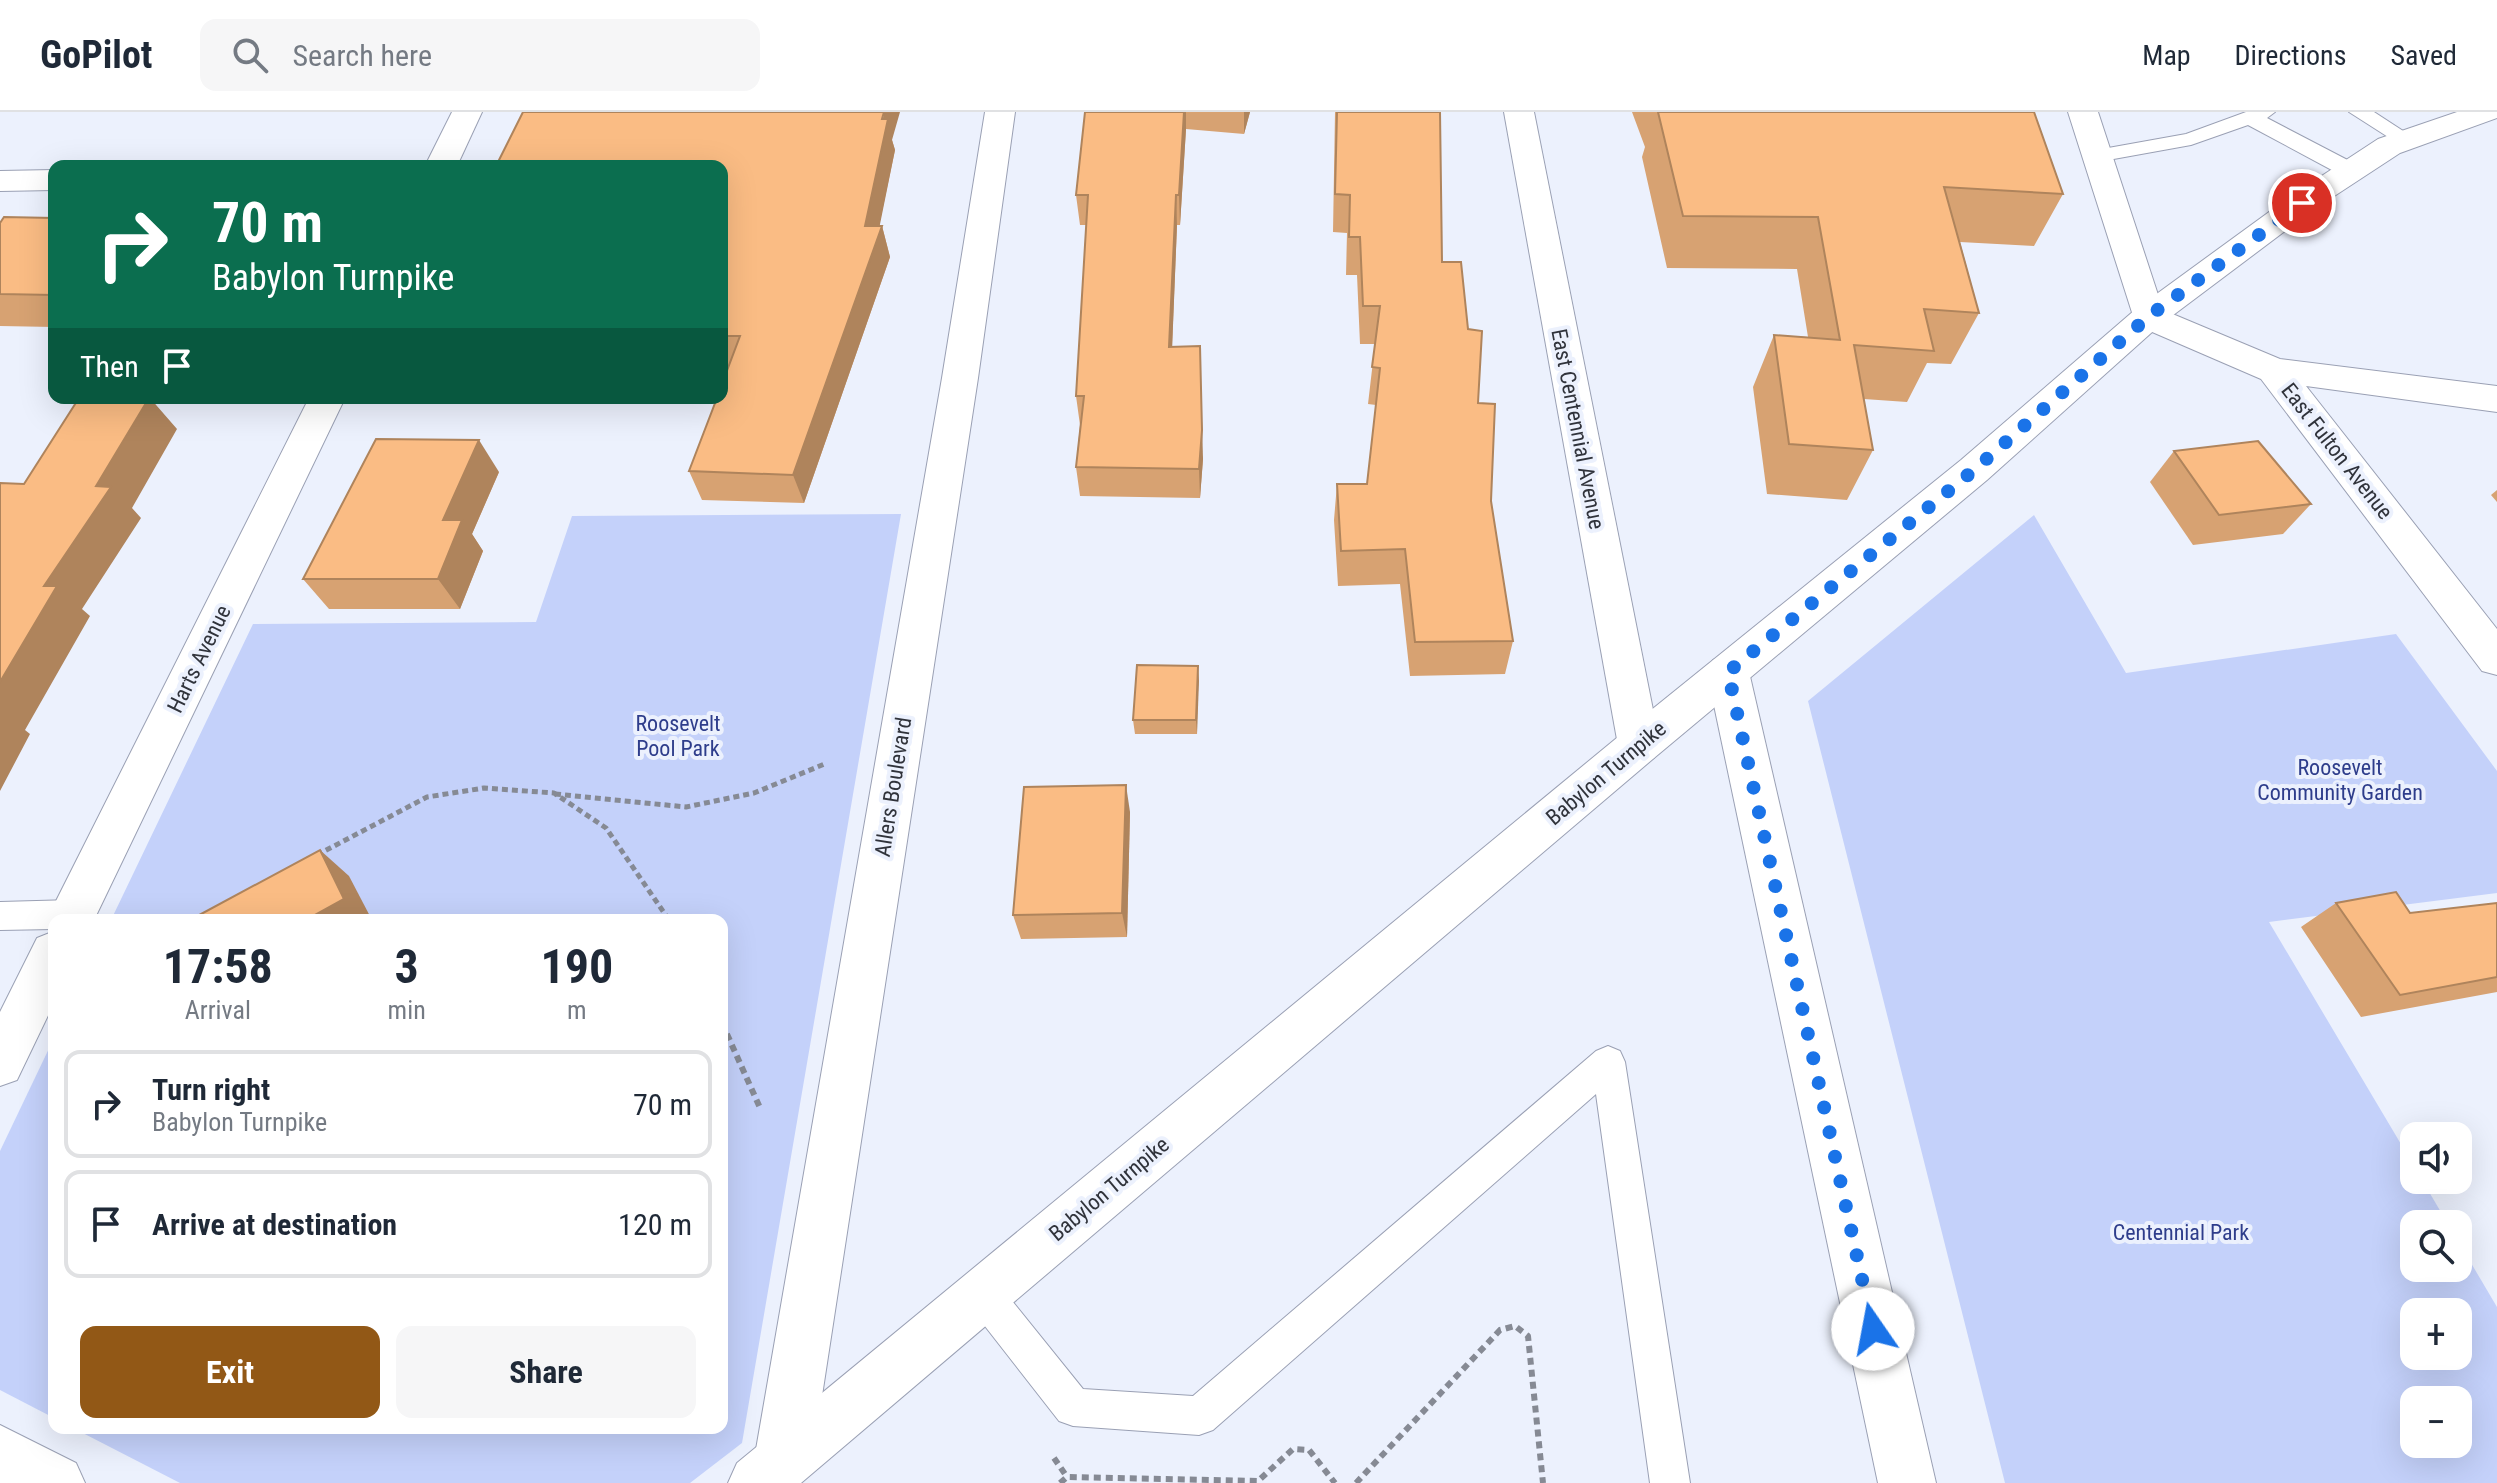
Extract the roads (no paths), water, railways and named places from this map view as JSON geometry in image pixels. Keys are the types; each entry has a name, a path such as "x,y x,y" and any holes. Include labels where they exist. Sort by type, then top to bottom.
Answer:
{"street":[{"path":"444,160 467,112"},
{"name":"Allers Boulevard","path":"770,1472 960,378 1000,112"},
{"name":"East Centennial Avenue","path":"1519,112 1639,745"},
{"path":"2083,112 2148,317"},
{"name":"Babylon Turnpike","path":"770,1472 1639,745 1974,470 2148,317 2302,203 2389,146 2486,112"},
{"path":"0,181 48,180"},
{"name":"East Fulton Avenue","path":"2148,317 2274,370 2497,659"},
{"path":"2274,370 2497,399"},
{"name":"Harts Avenue","path":"73,914 324,404"},
{"path":"1728,672 1907,1483"},
{"name":"Harts Avenue","path":"0,1063 48,966"},
{"path":"0,1454 56,1483"}],"lane":[{"path":"2359,112 2406,140"},
{"path":"2097,156 2191,139 2257,115 2351,171"},
{"path":"0,916 48,925"},
{"path":"983,1294 1073,1407 1199,1416 1608,1062 1670,1483"}],"park label":[{"name":"Roosevelt Pool Park","path":"678,736"},
{"name":"Roosevelt Community Garden","path":"2340,780"},
{"name":"Centennial Park","path":"2181,1232"}]}
